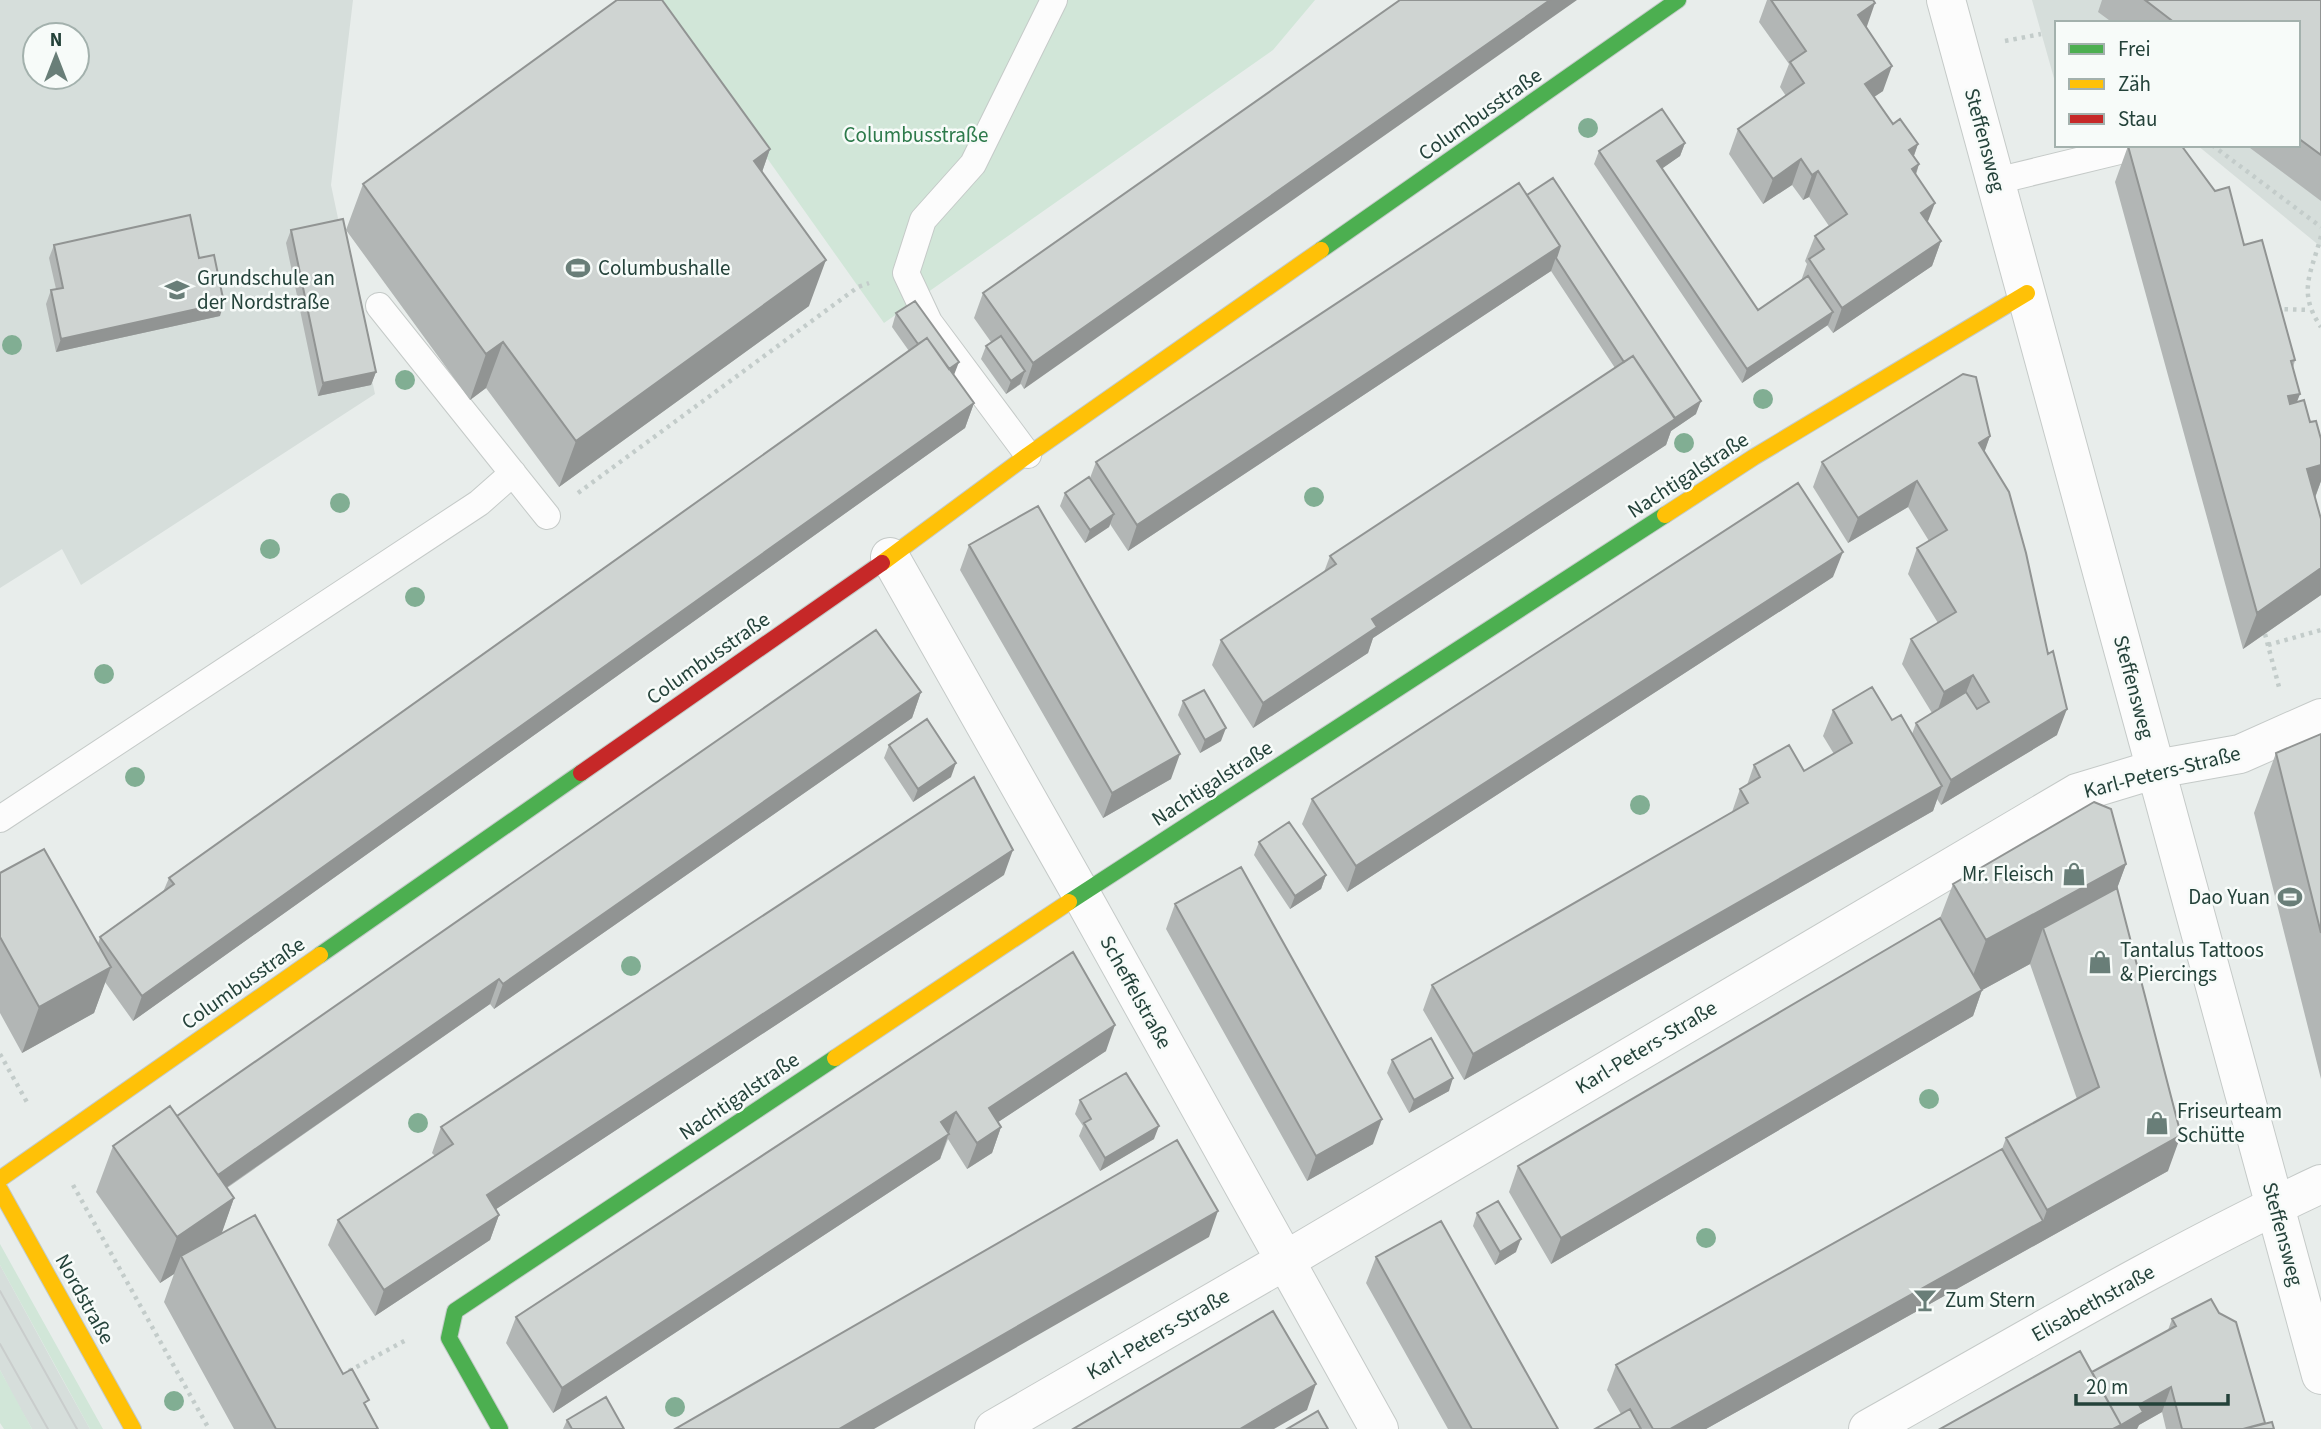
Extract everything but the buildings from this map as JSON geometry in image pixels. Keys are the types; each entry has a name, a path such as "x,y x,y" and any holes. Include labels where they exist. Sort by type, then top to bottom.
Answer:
{"street":[{"name":"Columbusstraße","path":"0,1179 890,557 1028,455 1678,0"},
{"name":"Steffensweg","path":"1946,0 2321,1375"},
{"name":"Nachtigalstraße","path":"449,1338 455,1311 1081,894 1754,457 2027,293"},
{"name":"Scheffelstraße","path":"890,557 1379,1429"},
{"name":"Karl-Peters-Straße","path":"994,1429 1286,1260 2077,793 2156,769 2240,754 2305,725"},
{"name":"Elisabethstraße","path":"1868,1429 2099,1300 2275,1205 2321,1184"},
{"name":"Nordstraße","path":"0,1190 133,1429"},
{"path":"449,1338 500,1429"}],"lane":[{"path":"1028,455 929,322 906,273 923,220 973,164 1054,0"},
{"path":"1996,181 2136,147"},
{"path":"379,306 547,516"},
{"path":"0,819 479,503 513,473"}],"path":[{"path":"2215,147 2321,227"},
{"path":"2321,236 2307,288 2310,310 2321,327"},
{"path":"547,516 858,287 887,276 906,273"},
{"path":"2264,309 2310,310"},
{"path":"2268,645 2321,629"},
{"path":"2265,634 2305,725"},
{"path":"0,1054 209,1429"},
{"path":"346,1373 405,1340 449,1338"}],"shaded area":[{"name":"Grundschule an der Nordstraße","path":"0,0 353,0 331,185 375,394 81,585 62,549 0,588"},
{"path":"2032,0 2321,0 2321,247 2199,147 2300,147 2300,21 2055,21 2055,82"},
{"path":"0,1265 90,1429 32,1429 16,1401 0,1370"}],"green space":[{"name":"Columbusstraße","path":"655,0 1315,0 1273,50 884,323"},
{"path":"0,1244 103,1429 90,1429 0,1265"},
{"path":"0,1370 32,1429 4,1429 0,1423"}],"tram line":[{"path":"0,1291 77,1429"},
{"path":"0,1344 48,1429"}],"traffic: fast":[{"path":"1321,250 1678,0"},
{"path":"1069,902 1665,515"},
{"path":"320,955 581,773"},
{"path":"500,1429 449,1338 455,1311 835,1058"}],"traffic: slow":[{"path":"882,563 1028,455 1321,250"},
{"path":"1665,515 1754,457 2027,293"},
{"path":"835,1058 1069,902"},
{"path":"0,1179 320,955"},
{"path":"0,1190 133,1429"}],"traffic: jam":[{"path":"581,773 882,563"}],"place":[{"name":"Columbushalle","path":"578,268"},
{"name":"Grundschule an der Nordstraße","path":"177,290"},
{"name":"Mr. Fleisch","path":"2074,874"},
{"name":"Dao Yuan","path":"2290,897"},
{"name":"Tantalus Tattoos & Piercings","path":"2100,962"},
{"name":"Friseurteam Schütte","path":"2157,1123"},
{"name":"Zum Stern","path":"1925,1300"}]}
